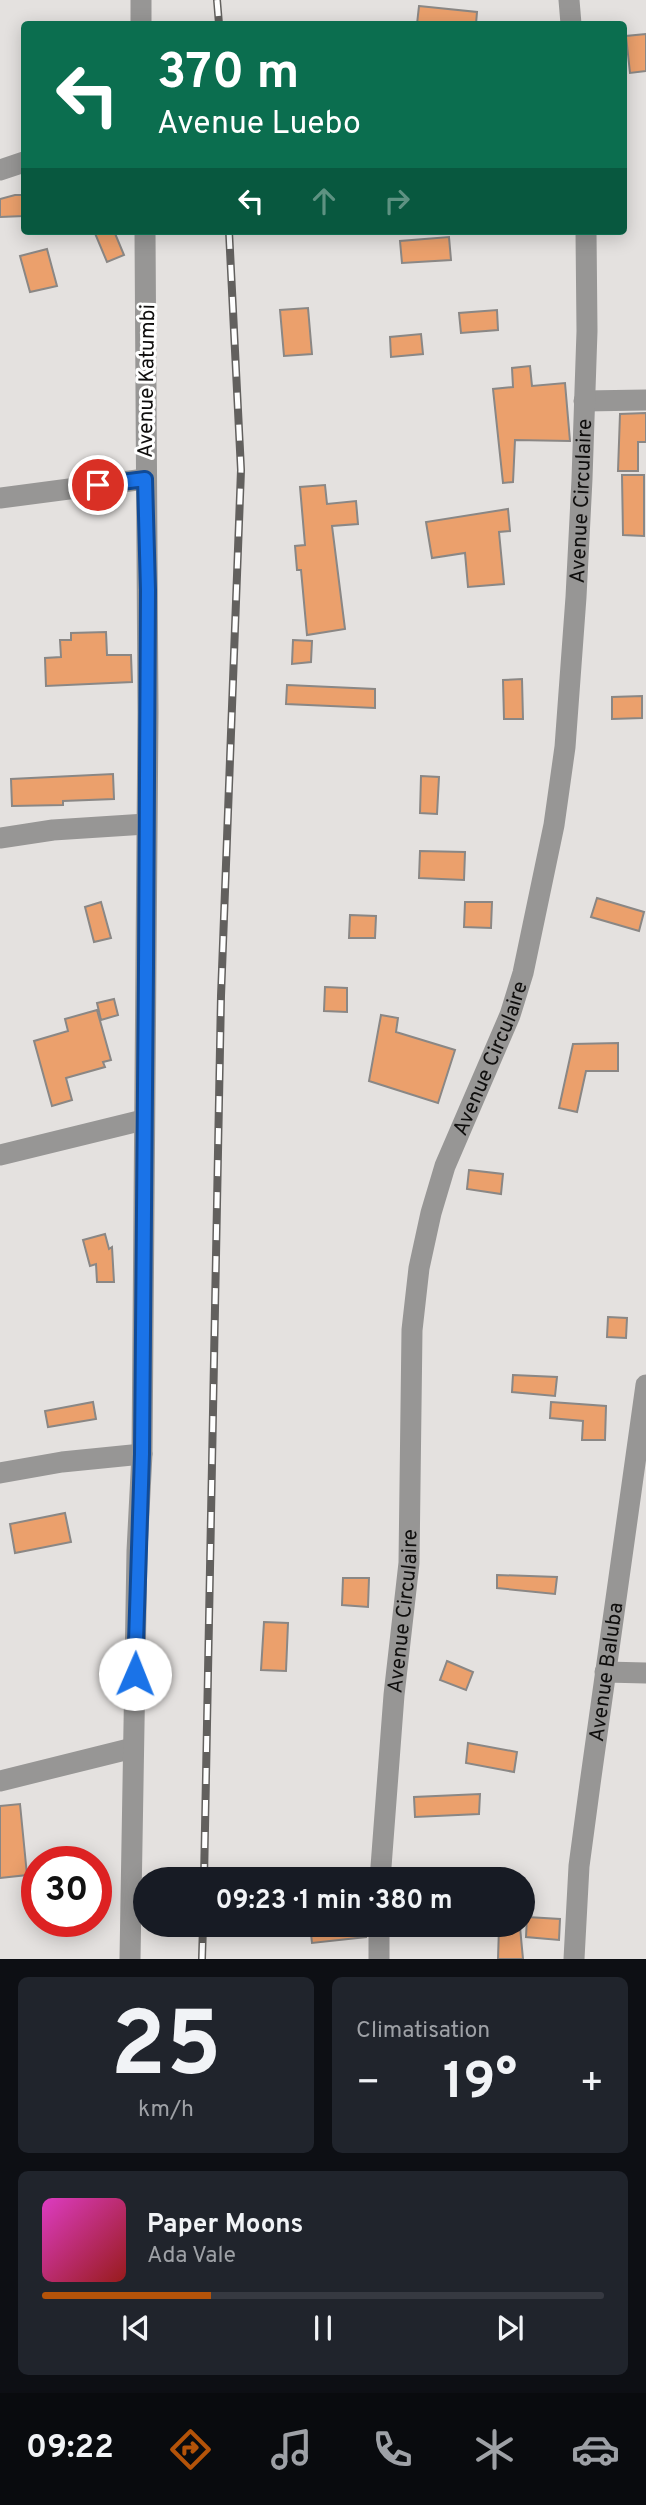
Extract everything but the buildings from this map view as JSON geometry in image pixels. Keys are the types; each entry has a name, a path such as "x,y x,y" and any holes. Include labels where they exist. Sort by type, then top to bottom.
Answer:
{"street":[{"path":"141,0 141,21"},
{"path":"569,0 571,21"},
{"path":"0,170 21,163"},
{"name":"Avenue Katumbi","path":"130,1959 142,1454 148,590 145,235"},
{"name":"Avenue Circulaire","path":"381,1867 394,1695 409,1563 412,1330 419,1268 445,1166 510,1015 523,973 554,825 565,747 576,597 584,401 586,235"},
{"path":"584,401 646,400"},
{"path":"0,498 145,479"},
{"path":"0,838 54,830 146,824"},
{"path":"0,1156 144,1120"},
{"name":"Avenue Baluba","path":"574,1959 579,1866 605,1672 642,1444 646,1385"},
{"path":"0,1473 62,1462 142,1454"},
{"path":"605,1672 646,1673"},
{"path":"0,1782 133,1748"},
{"path":"379,1937 379,1959"}],"railway":[{"path":"217,0 219,21"},
{"path":"204,1867 221,996 241,470 229,235"},
{"path":"202,1959 203,1937"}],"route":[{"path":"98,485 145,479 148,590 142,1454 135,1674"}]}
